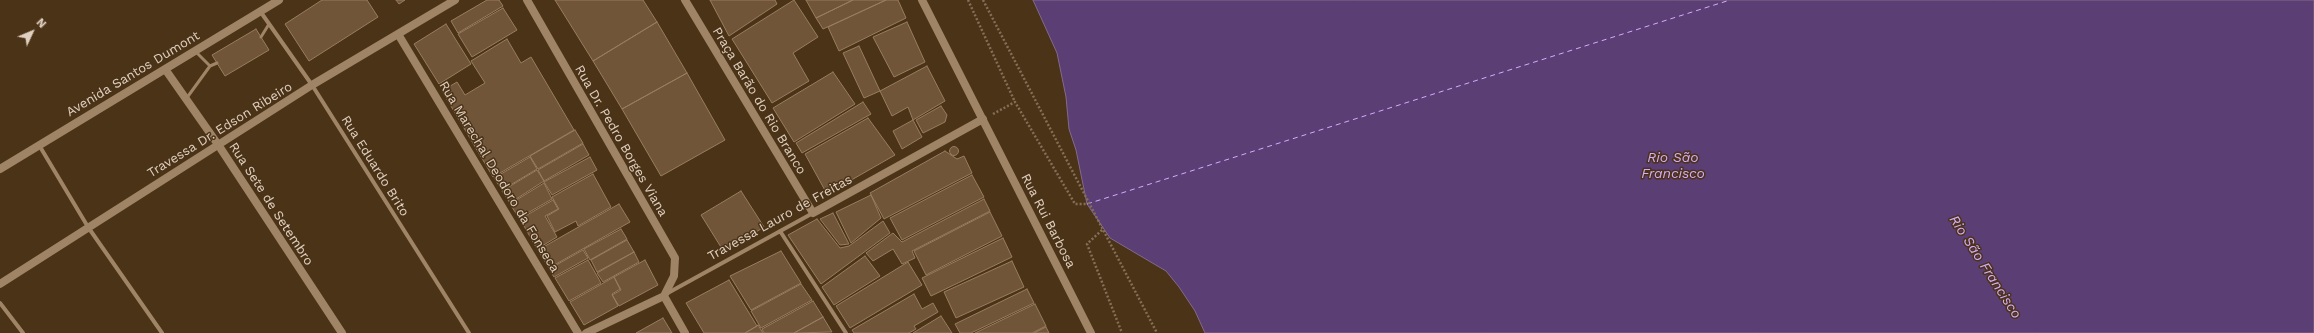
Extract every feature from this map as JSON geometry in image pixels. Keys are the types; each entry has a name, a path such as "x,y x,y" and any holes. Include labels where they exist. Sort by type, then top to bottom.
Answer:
{"street":[{"name":"Avenida Santos Dumont","path":"0,169 279,0"},
{"name":"Travessa Dr. Edson Ribeiro","path":"0,284 88,227 219,146 312,85 454,0"},
{"name":"Rua Dr. Pedro Borges Viana","path":"527,0 675,258 674,276 664,296"},
{"name":"Praça Barão do Rio Branco","path":"685,0 812,213"},
{"name":"Rua Rui Barbosa","path":"922,0 1091,333"},
{"name":"Rua Eduardo Brito","path":"260,11 312,85 469,333"},
{"name":"Rua Marechal Deodoro da Fonseca","path":"398,34 578,333"},
{"name":"Rua Sete de Setembro","path":"165,69 219,146 342,333"},
{"name":"Travessa Lauro de Freitas","path":"586,333 664,296 983,119"},
{"path":"39,145 88,227 162,333"},
{"path":"780,231 846,333"},
{"path":"664,296 685,333"},
{"path":"0,303 23,333"}],"lane":[{"path":"261,37 269,24"},
{"path":"195,51 210,66"},
{"path":"186,99 210,66 217,63"}],"path":[{"path":"968,0 1015,102 1075,204 1087,204"},
{"path":"984,0 1102,230 1157,333"},
{"path":"983,119 1015,102"},
{"path":"1102,230 1087,244 1122,333"}],"water":[{"name":"Rio São Francisco","path":"1033,0 2314,0 2314,333 1205,333 1195,311 1166,271 1110,238 1087,204 1076,150 1069,129 1066,97 1057,53"}],"building":[{"path":"322,0 367,0 378,17 309,61 285,24"},
{"path":"396,0 405,0 399,4"},
{"path":"487,0 499,0 503,6 458,33 451,21"},
{"path":"555,0 643,0 657,22 593,61"},
{"path":"710,0 775,0 777,4 729,36"},
{"path":"794,0 818,37 793,53 809,81 772,103 732,39"},
{"path":"806,0 853,0 816,18"},
{"path":"853,0 886,0 823,29 816,18"},
{"path":"886,0 898,0 906,18 839,51 828,27"},
{"path":"503,8 517,30 472,57 458,34"},
{"path":"657,22 687,73 622,109 593,61"},
{"path":"907,22 925,62 894,77 873,37"},
{"path":"446,24 471,64 439,84 414,44"},
{"path":"256,29 269,50 225,76 212,55"},
{"path":"507,39 521,63 531,57 574,130 493,177 442,91 457,82 465,95 485,83 471,61"},
{"path":"859,46 880,91 864,98 843,53"},
{"path":"927,66 945,101 913,120 908,107 892,116 880,91"},
{"path":"833,72 855,104 794,142 773,108"},
{"path":"687,73 725,140 661,176 622,109"},
{"path":"863,102 871,114 802,153 796,143"},
{"path":"941,106 947,115 945,122 923,133 916,120"},
{"path":"868,118 895,155 827,194 805,154"},
{"path":"913,120 922,137 902,149 893,131"},
{"path":"575,130 583,143 538,169 530,156"},
{"path":"583,144 589,155 544,181 538,170"},
{"path":"954,146 959,151 954,156 949,151"},
{"path":"945,151 957,159 964,156 972,173 884,219 870,193"},
{"path":"530,157 537,169 502,190 494,178"},
{"path":"590,157 597,170 552,195 544,182"},
{"path":"537,170 544,181 510,203 502,191"},
{"path":"593,174 611,207 578,226 576,221 555,232 547,216 559,209 552,197"},
{"path":"972,175 984,197 902,240 890,218"},
{"path":"544,183 552,199 519,218 510,204"},
{"path":"741,191 764,227 724,252 701,215"},
{"path":"871,195 881,218 851,243 836,212"},
{"path":"984,199 990,211 912,251 915,258 902,264 893,249 873,261 866,253 893,233 902,242"},
{"path":"553,200 558,209 545,216 557,237 537,249 520,219"},
{"path":"619,204 630,222 549,268 538,250"},
{"path":"990,212 1002,236 926,275 914,251"},
{"path":"833,213 849,244 840,245 820,219"},
{"path":"817,219 840,248 849,246 883,221 890,233 821,284 788,235"},
{"path":"621,229 627,239 590,260 584,249"},
{"path":"1003,238 1012,257 931,296 922,278"},
{"path":"627,240 634,252 597,272 591,260"},
{"path":"583,250 588,258 554,277 549,269"},
{"path":"781,251 801,283 751,310 730,276"},
{"path":"634,252 639,262 603,282 597,273"},
{"path":"865,256 880,276 834,305 822,287"},
{"path":"588,260 601,283 569,301 555,278"},
{"path":"645,260 658,285 619,306 612,295 621,290 614,277"},
{"path":"1012,261 1024,287 956,318 944,292"},
{"path":"908,262 922,285 850,328 836,306"},
{"path":"614,277 620,289 612,294 618,306 584,325 570,302"},
{"path":"729,280 757,326 745,333 704,333 686,303"},
{"path":"801,284 812,300 761,328 751,311"},
{"path":"1027,289 1034,303 971,333 960,333 955,324"},
{"path":"914,294 922,309 933,303 938,312 914,326 916,329 909,333 854,333 852,330"},
{"path":"813,301 823,317 794,333 764,333 762,329"},
{"path":"1035,304 1046,326 1032,333 975,333"},
{"path":"941,316 952,333 913,333"},
{"path":"823,317 832,332 794,333"},
{"path":"663,318 672,333 636,333"},
{"path":"758,325 763,333 745,333 757,326"},
{"path":"1046,327 1049,333 1034,333"}],"ferry route":[{"path":"1087,204 1730,0"}]}
